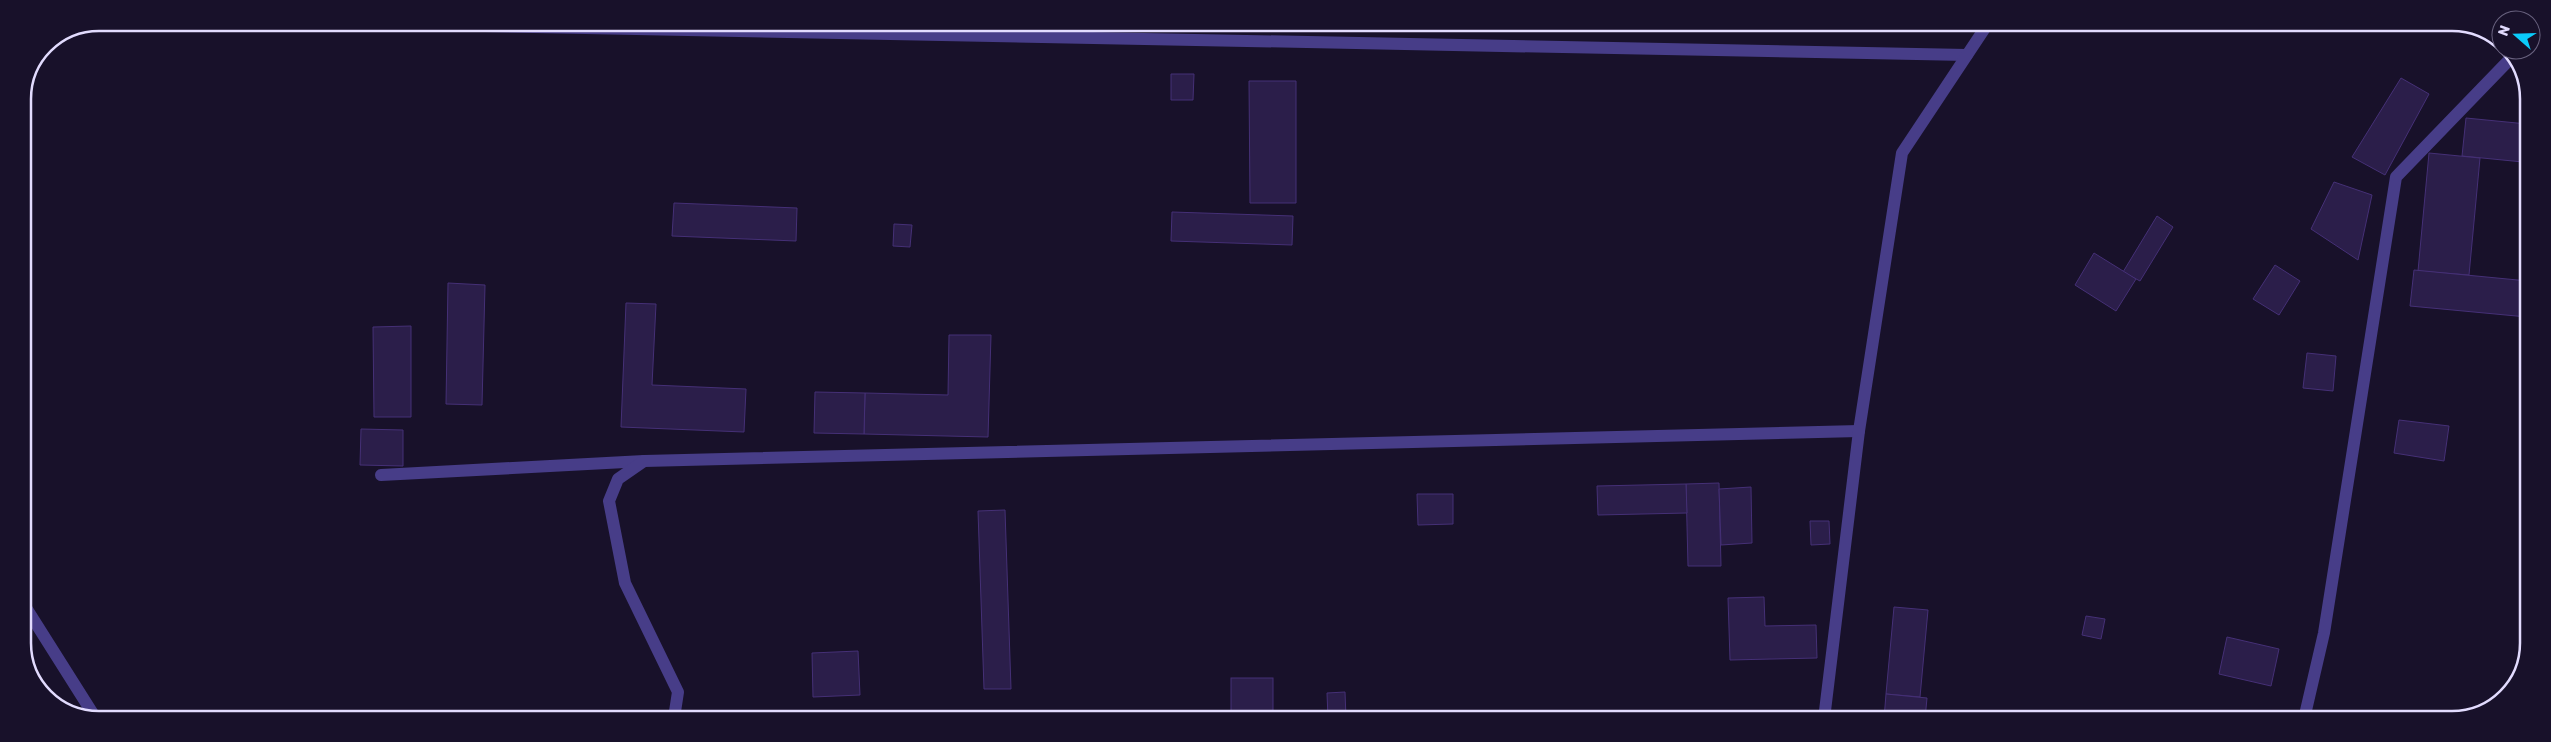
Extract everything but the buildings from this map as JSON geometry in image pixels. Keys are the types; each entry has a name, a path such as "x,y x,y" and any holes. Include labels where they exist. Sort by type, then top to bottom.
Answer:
{"street":[{"path":"740,31 1967,55"},
{"path":"1825,711 1859,431 1902,153 1982,31"},
{"path":"2306,711 2324,633 2396,177 2508,61"},
{"path":"381,475 644,461 1859,431"},
{"path":"644,461 618,478 609,501 625,583 678,692 675,711"},
{"path":"31,616 91,710"}]}
